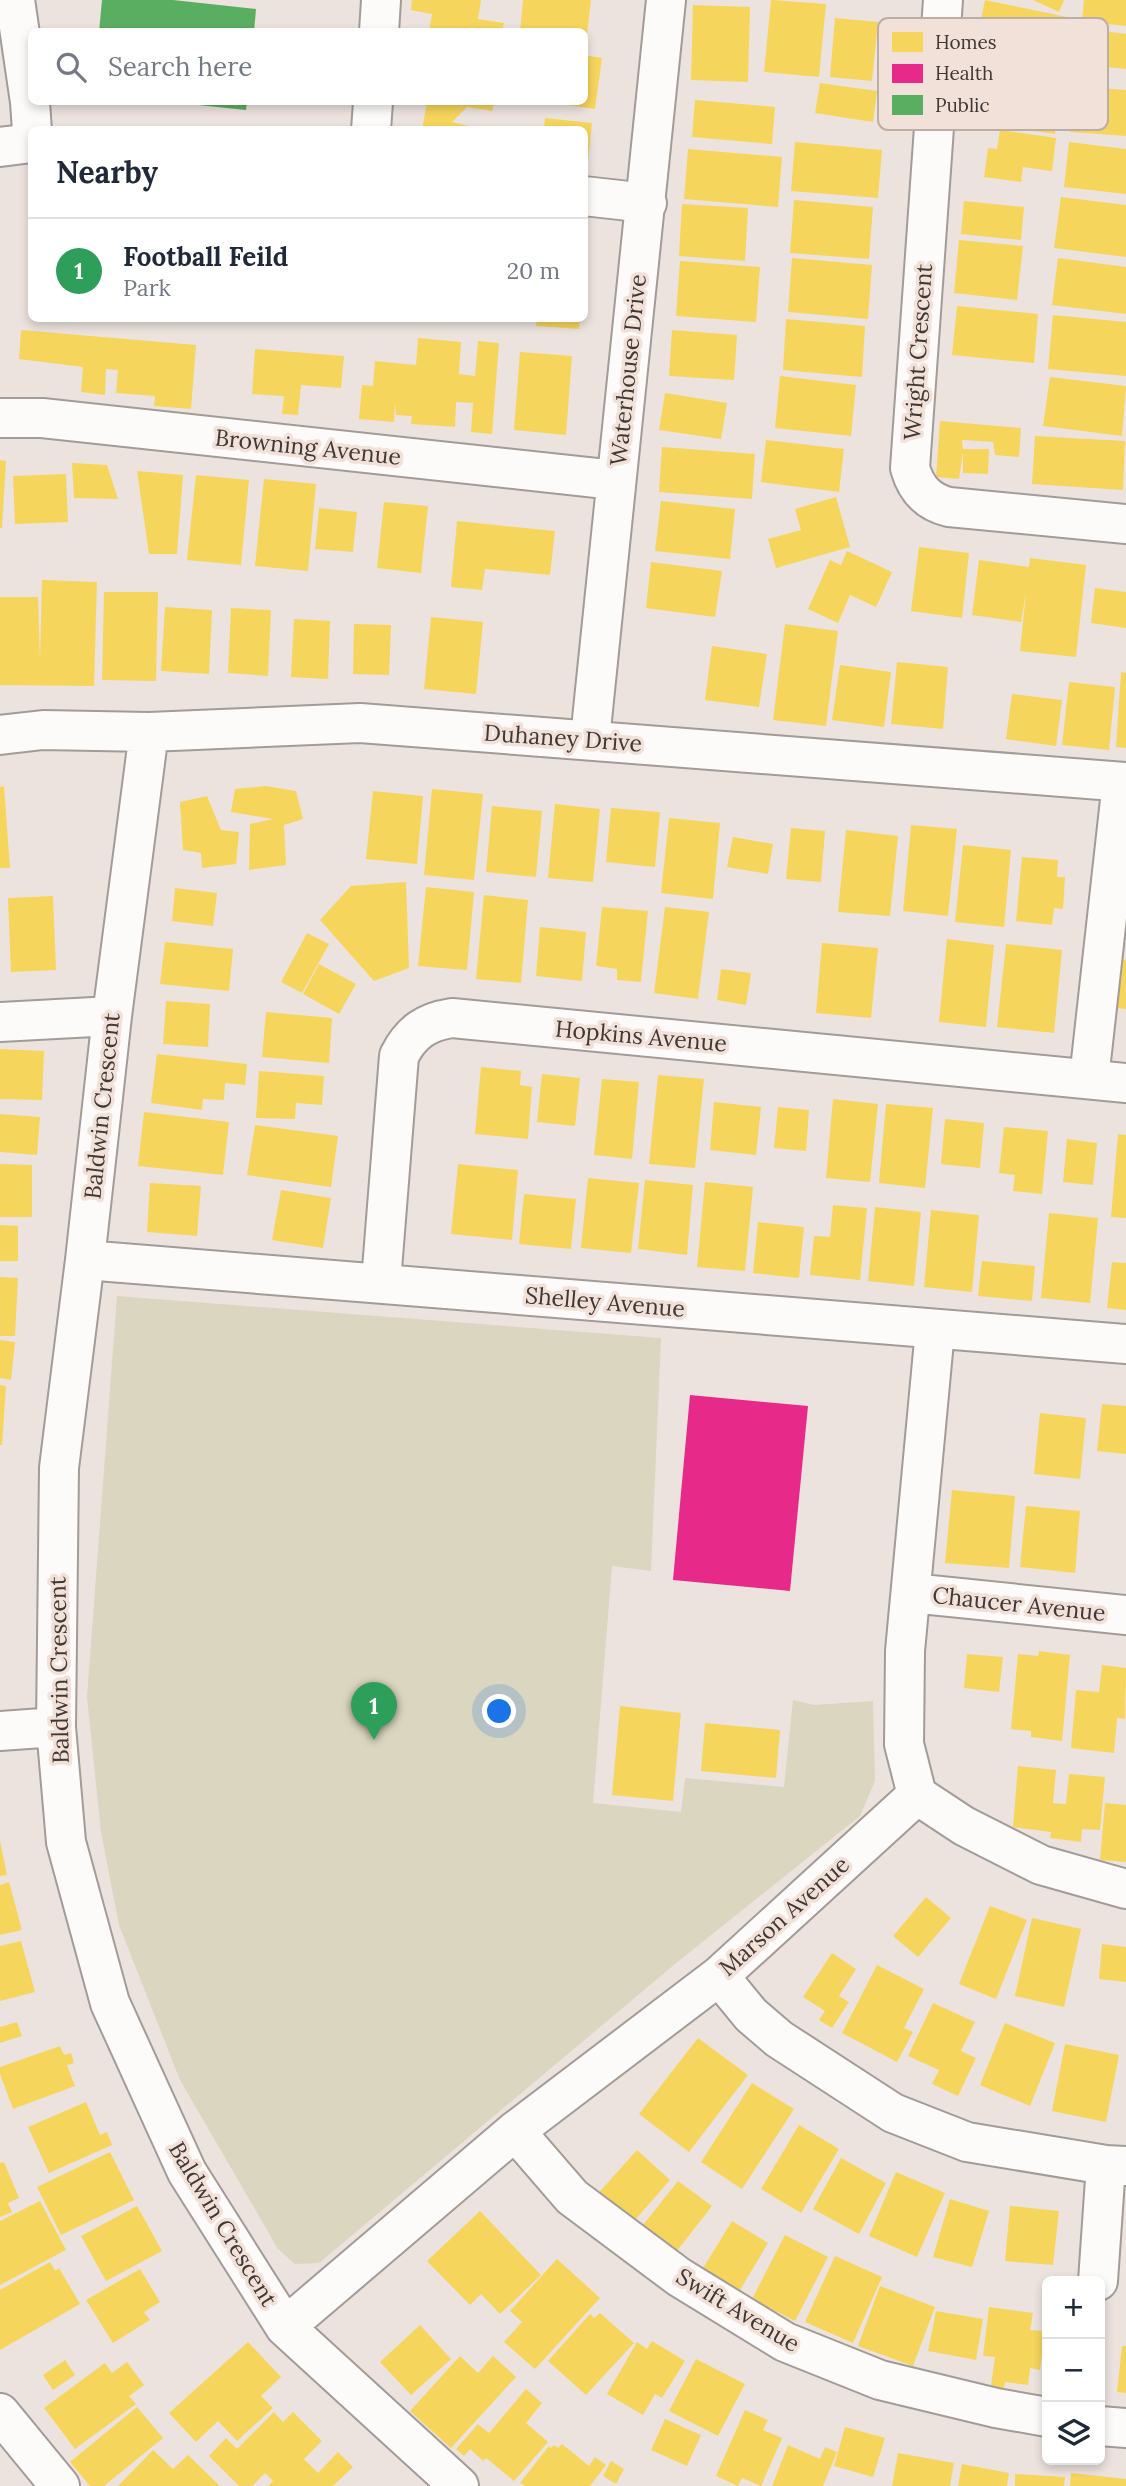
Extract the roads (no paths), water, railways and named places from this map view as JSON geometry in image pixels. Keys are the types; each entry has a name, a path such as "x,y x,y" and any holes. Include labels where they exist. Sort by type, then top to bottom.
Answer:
{"street":[{"path":"15,0 28,88"},
{"path":"379,28 382,0"},
{"name":"Waterhouse Drive","path":"590,739 666,0"},
{"name":"Wright Crescent","path":"942,18 943,0"},
{"path":"30,105 32,126"},
{"path":"371,126 373,105"},
{"name":"Wright Crescent","path":"934,130 910,468 914,480 928,498 949,507 1126,524"},
{"path":"0,148 28,144"},
{"path":"588,196 647,203"},
{"name":"Browning Avenue","path":"0,418 42,418 615,480"},
{"name":"Duhaney Drive","path":"0,734 43,730 149,732 360,723 1124,782"},
{"name":"Baldwin Crescent","path":"149,732 112,1016 59,1468 56,1727 66,1842 110,2003 187,2172 285,2328 459,2486"},
{"path":"1089,1079 1124,782"},
{"path":"0,1023 112,1016"},
{"name":"Hopkins Avenue","path":"381,1282 399,1056 413,1034 437,1020 452,1018 1126,1083"},
{"name":"Shelley Avenue","path":"85,1260 1126,1344"},
{"path":"935,1330 905,1651 904,1744 916,1795 964,1826 1041,1865 1126,1889"},
{"name":"Chaucer Avenue","path":"911,1594 1126,1615"},
{"path":"0,1731 56,1727"},
{"name":"Marson Avenue","path":"285,2328 515,2131 719,1976 916,1795"},
{"path":"719,1976 751,2015 779,2039 893,2113 967,2141 1116,2166 1099,2276"},
{"name":"Swift Avenue","path":"515,2131 572,2197 679,2277 785,2342 880,2381 1042,2416"},
{"path":"0,2413 60,2486"},
{"path":"1105,2426 1126,2428"}],"place":[{"name":"Football Feild","path":"374,1740"}]}
